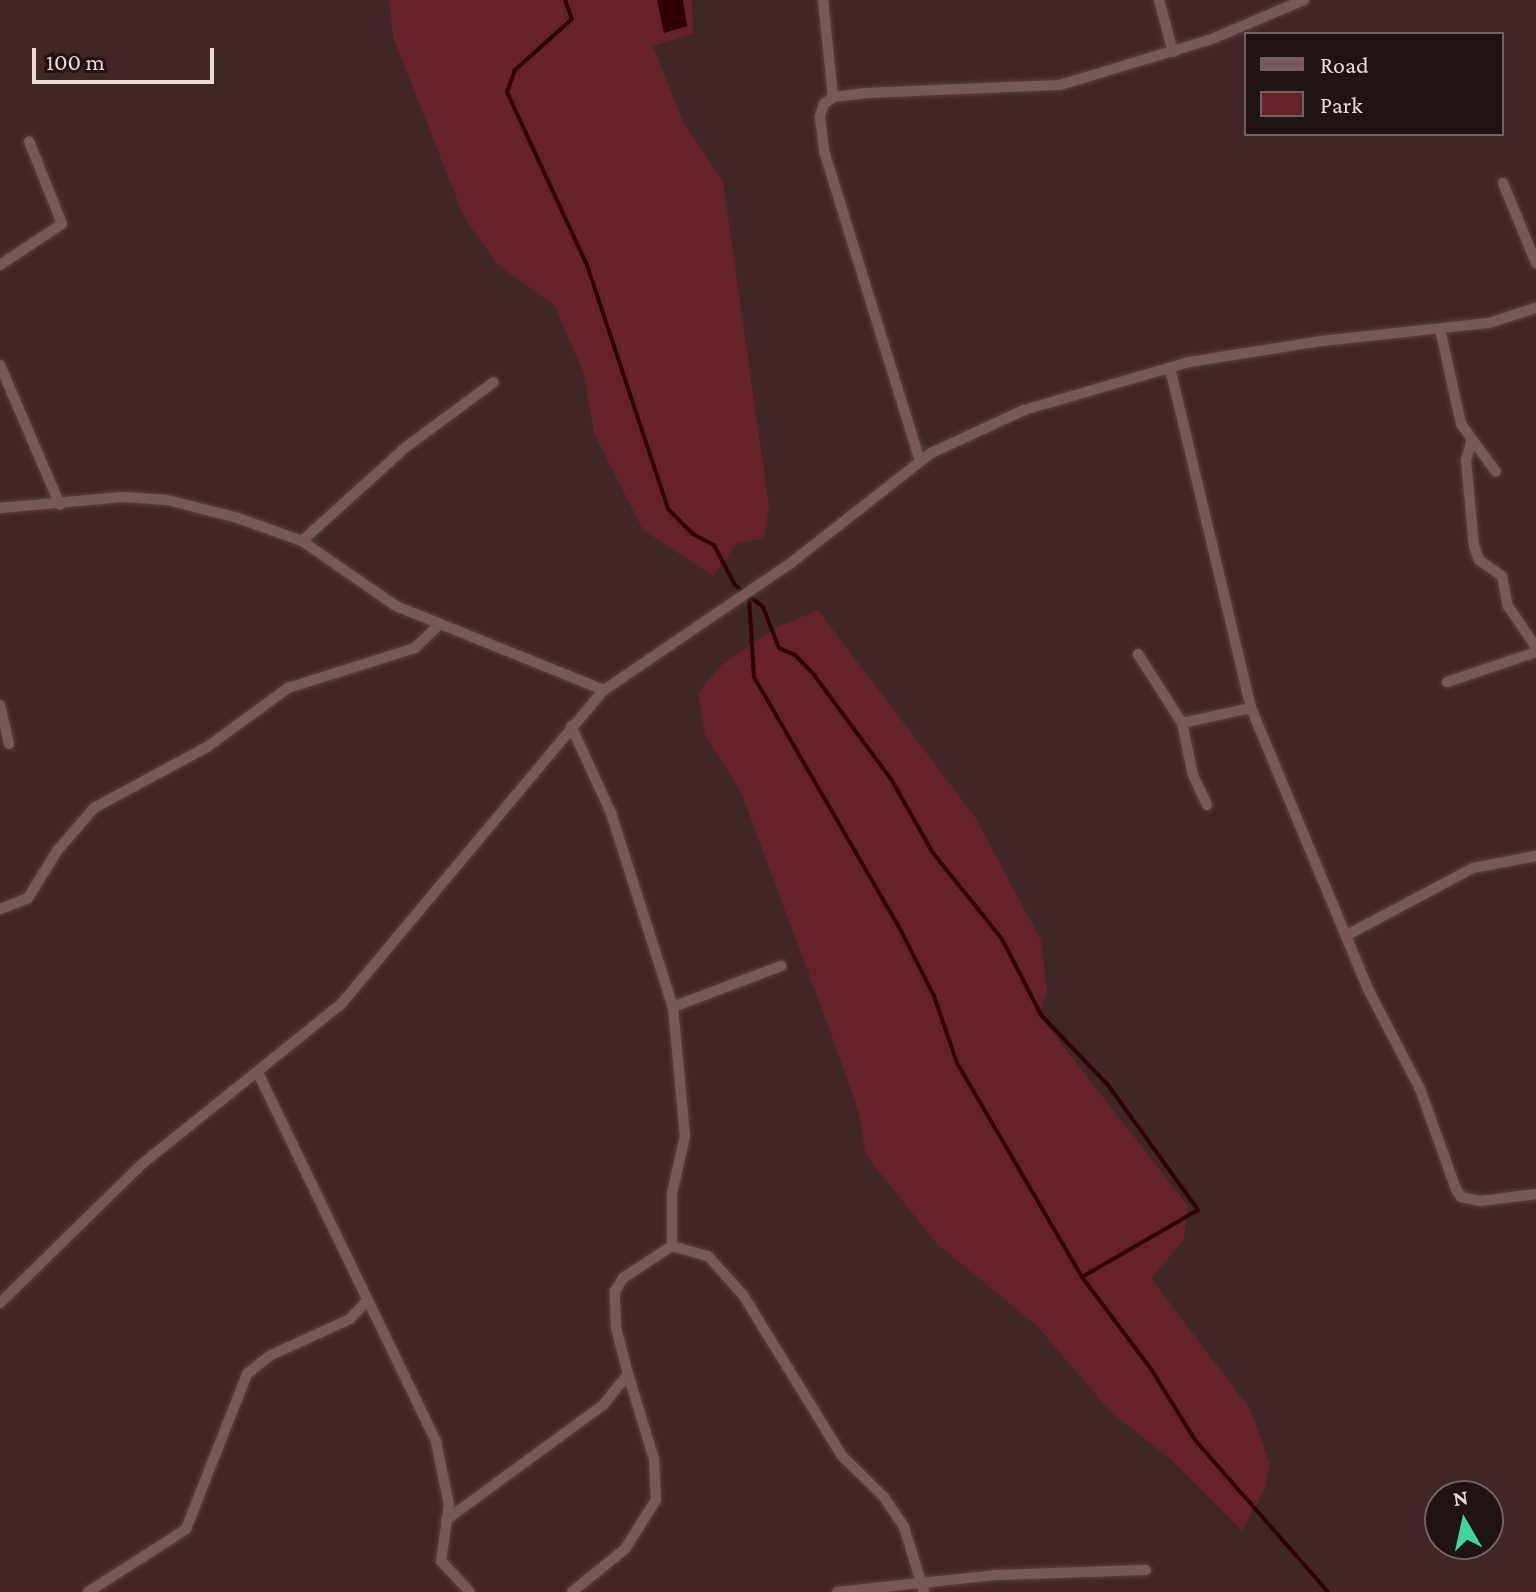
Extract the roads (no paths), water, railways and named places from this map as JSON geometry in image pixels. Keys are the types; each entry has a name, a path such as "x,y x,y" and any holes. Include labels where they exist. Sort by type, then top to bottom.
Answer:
{"street":[{"path":"823,0 833,97 820,116 824,150 920,461"},
{"path":"1159,0 1173,52"},
{"path":"833,97 1048,87 1173,52 1304,0"},
{"path":"0,265 62,224 29,141"},
{"path":"1503,183 1536,263"},
{"path":"0,1303 142,1164 342,1003 604,690 792,562 920,461 983,424 1104,383 1255,350 1489,323 1536,308"},
{"path":"1440,329 1461,424 1496,472"},
{"path":"0,365 60,505"},
{"path":"1170,368 1251,708 1298,830 1347,935 1368,989 1420,1089 1461,1197 1480,1201 1536,1194"},
{"path":"302,541 406,447 494,382"},
{"path":"1447,682 1536,650 1508,606 1502,576 1479,560 1474,546 1466,460 1472,439"},
{"path":"0,508 123,497 167,500 302,541 396,606 604,690"},
{"path":"0,909 28,898 57,851 94,808 207,747 288,688 415,648 440,624"},
{"path":"1138,654 1182,723 1193,775 1207,805"},
{"path":"0,705 9,744"},
{"path":"1182,723 1251,708"},
{"path":"571,726 606,801 673,1007 685,1136 672,1193 672,1246"},
{"path":"1347,935 1473,868 1536,856"},
{"path":"673,1007 781,966"},
{"path":"258,1073 365,1303 436,1442 449,1505 441,1561 470,1592"},
{"path":"572,1592 625,1549 656,1500 654,1459 616,1328 615,1291 623,1278 672,1246 708,1256 738,1288 842,1456 884,1497 904,1527 923,1588"},
{"path":"88,1592 186,1529 247,1374 269,1356 350,1319 365,1303"},
{"path":"446,1520 596,1411 628,1374"},
{"path":"837,1592 923,1588 1094,1568 1146,1570"}],"waterway":[{"path":"565,0 572,19 515,70 507,92 587,265 668,509 693,534 714,545 735,585 763,607 779,648 795,655 814,675 891,779 933,853 1002,939 1041,1015 1108,1085 1198,1210 1082,1277 1151,1369 1195,1440 1328,1592"},
{"path":"749,598 754,677 898,925 934,996 957,1063 1082,1277"}]}
